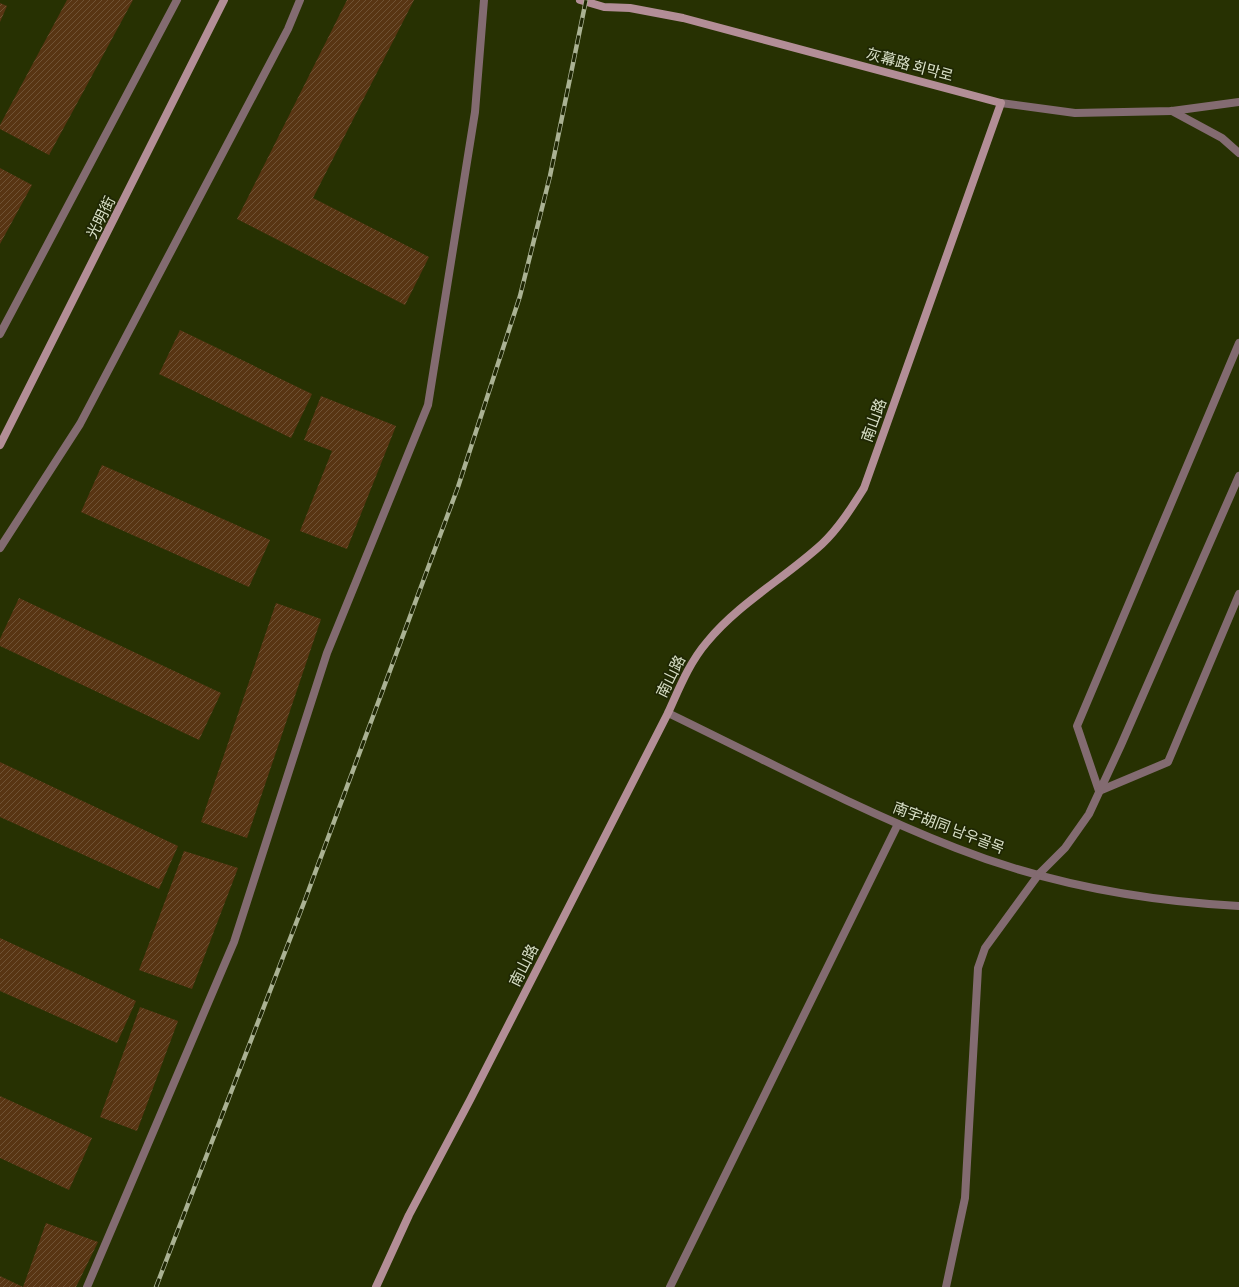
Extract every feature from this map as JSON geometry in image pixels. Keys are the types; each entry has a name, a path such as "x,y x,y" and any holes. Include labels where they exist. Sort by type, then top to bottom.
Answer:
{"main road":[{"name":"光明街","path":"0,445 224,0"},
{"name":"灰幕路 회막로","path":"580,0 604,7 630,8 683,18 1001,103"},
{"name":"南山路","path":"376,1287 409,1215 470,1100 668,714 691,663 726,621 823,543 845,517 864,488 1001,103"}],"street":[{"path":"0,334 177,0"},
{"path":"0,548 80,424 284,36 300,0"},
{"path":"87,1287 234,942 327,653 428,405 475,112 484,0"},
{"name":"灰幕路 회막로","path":"1001,103 1075,113 1172,111 1239,102"},
{"path":"1172,111 1222,138 1239,153"},
{"path":"1099,791 1077,726 1239,343"},
{"path":"946,1287 965,1198 978,968 985,948 1039,874 1065,848 1089,814 1239,476"},
{"path":"1099,791 1168,762 1239,594"},
{"name":"南宇胡同 남우골목","path":"668,714 898,824 957,849 1087,888 1239,906"},
{"path":"670,1287 898,824"}],"building":[{"path":"67,0 133,0 49,155 0,129 0,125"},
{"path":"347,0 414,0 313,198 429,257 405,305 237,219"},
{"path":"0,3 7,6 0,22"},
{"path":"0,168 32,185 0,244"},
{"path":"180,330 312,394 291,438 159,374"},
{"path":"321,396 396,426 347,549 300,531 332,451 304,440"},
{"path":"102,465 270,540 249,587 81,512"},
{"path":"19,598 221,693 199,740 0,646 0,639"},
{"path":"276,603 321,619 247,838 201,822"},
{"path":"0,762 178,846 159,889 0,817"},
{"path":"184,851 238,868 192,989 139,970"},
{"path":"0,938 136,1001 117,1043 0,991"},
{"path":"140,1007 178,1021 137,1131 100,1117"},
{"path":"0,1096 92,1138 69,1190 0,1158"},
{"path":"46,1223 98,1242 76,1287 23,1287"},
{"path":"0,1276 23,1287 0,1287"}],"railway":[{"path":"156,1287 305,900 458,487 520,296 550,176 586,0"}]}
